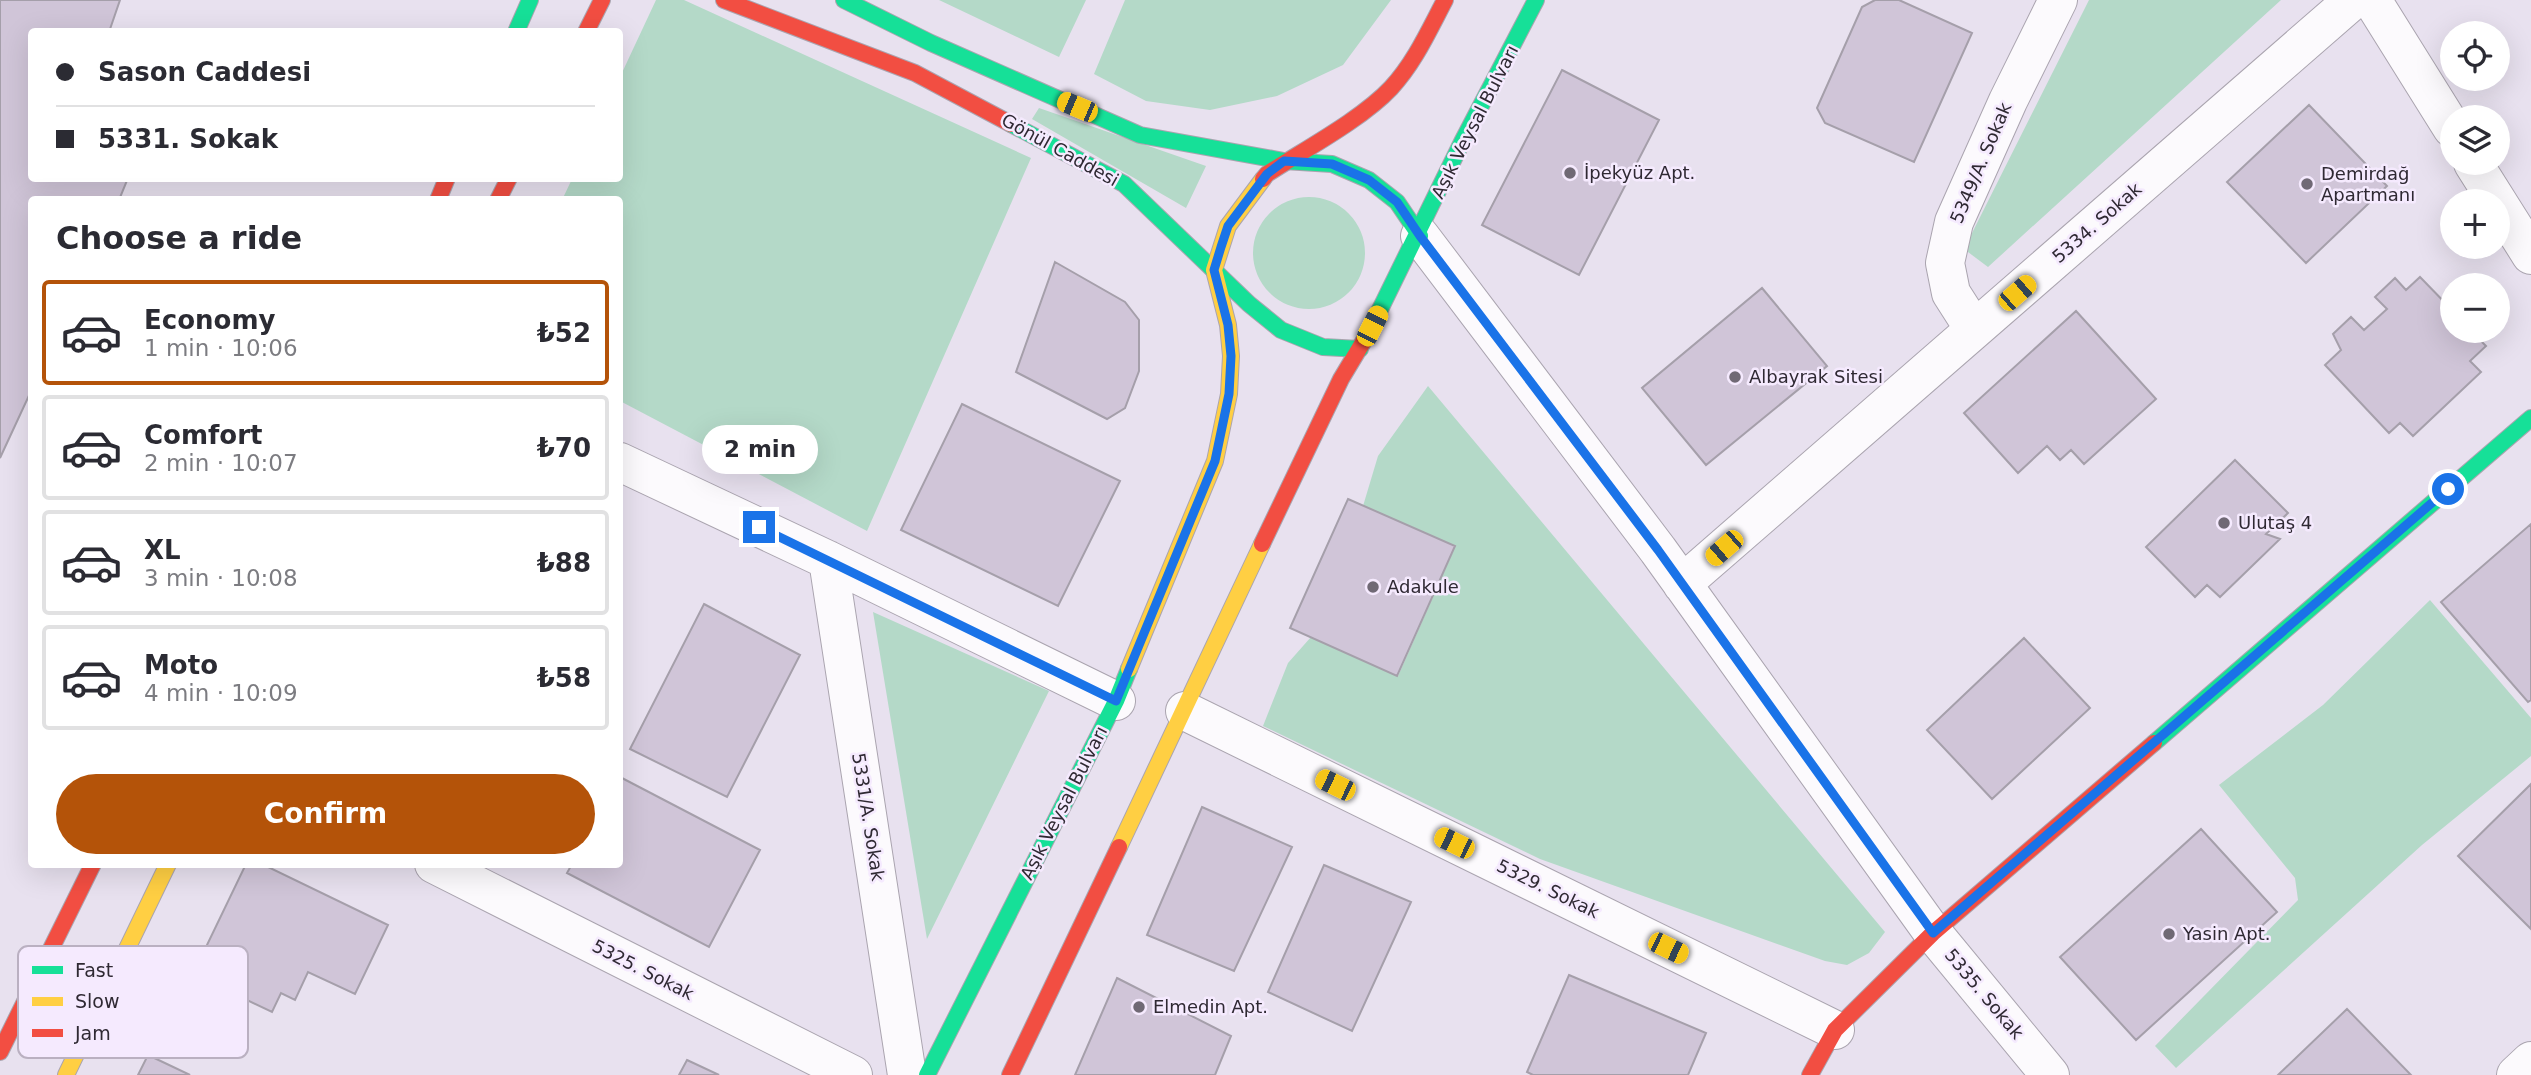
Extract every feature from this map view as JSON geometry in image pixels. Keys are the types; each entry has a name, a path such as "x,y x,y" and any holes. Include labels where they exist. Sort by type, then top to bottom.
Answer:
{"street":[{"path":"518,28 530,0"},
{"path":"588,28 602,0"},
{"name":"Gönül Caddesi","path":"724,0 915,73 1079,159 1124,184 1249,304 1281,330 1324,347 1360,349"},
{"path":"844,0 931,43 1140,135 1284,161 1332,164 1369,180 1397,202 1420,236"},
{"path":"1214,270 1228,226 1267,174 1365,110 1391,88 1413,58 1445,0"},
{"name":"Aşık Veysal Bulvarı","path":"1010,1075 1341,379 1360,349 1420,236 1439,190 1536,0"},
{"name":"5349/A. Sokak","path":"1974,329 1951,293 1945,263 1954,222 2008,101 2058,0"},
{"name":"5334. Sokak","path":"1682,584 2353,0"},
{"path":"2372,0 2440,109"},
{"path":"2480,175 2531,256"},
{"name":"5335. Sokak","path":"1420,236 1682,584 1933,933 2050,1075"},
{"name":"Aşık Veysal Bulvarı","path":"926,1075 1116,701 1215,461 1229,394 1231,356 1228,325 1214,270"},
{"path":"1810,1075 1835,1030 1933,933 2531,418"},
{"path":"623,463 1116,701"},
{"name":"5331/A. Sokak","path":"828,560 907,1075"},
{"name":"5329. Sokak","path":"1185,711 1835,1030"},
{"path":"52,946 91,868"},
{"path":"128,946 166,868"},
{"name":"5325. Sokak","path":"442,868 853,1075"},
{"path":"0,1052 18,1016"},
{"path":"66,1075 74,1058"},
{"path":"2516,1075 2531,1061"}],"green space":[{"path":"656,0 684,0 1031,158 867,531 623,403 623,196 564,196 571,182 623,182 623,71"},
{"path":"939,0 1086,0 1059,57"},
{"path":"1125,0 1391,0 1343,65 1277,96 1210,110 1146,101 1094,74"},
{"path":"2089,0 2281,0 1988,267 1964,249"},
{"path":"1039,108 1206,166 1186,208 1032,119"},
{"path":"1309,197 1331,201 1349,213 1361,231 1365,253 1361,275 1349,293 1331,305 1309,309 1287,305 1269,293 1257,275 1253,253 1257,231 1269,213 1287,201"},
{"path":"1428,386 1885,932 1869,953 1847,965 1825,961 1540,859 1263,726 1288,663 1311,637 1398,676 1455,547 1363,506 1378,456"},
{"path":"2430,600 2531,718 2531,756 2422,845 2176,1068 2155,1046 2298,900 2295,878 2219,785 2323,705"},
{"path":"873,612 1049,691 927,939"}],"building":[{"path":"0,0 120,0 110,28 28,28 28,182 126,182 121,196 28,196 28,398 0,458"},
{"path":"1875,0 1899,0 1972,33 1914,162 1825,123 1817,108 1862,7"},
{"name":"İpekyüz Apt.","path":"1562,70 1659,120 1579,275 1482,225"},
{"name":"Demirdağ Apartmanı","path":"2309,105 2387,186 2306,263 2227,182"},
{"path":"1055,262 1125,302 1139,320 1139,371 1125,408 1107,419 1016,372"},
{"path":"2420,277 2440,298 2440,343 2483,343 2486,346 2470,361 2481,372 2413,436 2400,423 2389,433 2325,365 2341,350 2333,334 2351,317 2364,330 2387,309 2375,297 2395,278 2406,290"},
{"name":"Albayrak Sitesi","path":"1762,288 1827,366 1706,465 1642,388"},
{"path":"2076,311 2156,399 2084,464 2071,450 2060,460 2047,446 2018,473 1964,413"},
{"path":"962,404 1120,481 1058,606 901,530"},
{"name":"Ulutaş 4","path":"2235,460 2288,513 2266,534 2280,539 2220,597 2207,585 2195,597 2146,547"},
{"name":"Adakule","path":"1348,499 1455,546 1397,676 1290,628"},
{"path":"2531,524 2531,700 2528,702 2441,602"},
{"path":"704,604 800,655 727,797 630,749"},
{"path":"2024,638 2090,708 1992,799 1927,730"},
{"path":"623,779 760,850 709,947 567,873 570,868 623,868"},
{"path":"2531,784 2531,929 2458,856"},
{"path":"1202,807 1292,847 1234,971 1147,935"},
{"name":"Yasin Apt.","path":"2201,829 2277,912 2136,1040 2060,957"},
{"path":"1324,865 1411,902 1352,1031 1268,992"},
{"path":"244,868 270,868 388,925 355,994 308,972 295,1000 281,993 272,1012 248,1000 248,946 206,946"},
{"path":"1569,975 1706,1033 1688,1075 1533,1075 1527,1072"},
{"name":"Elmedin Apt.","path":"1117,978 1231,1036 1215,1075 1075,1075"},
{"path":"2347,1009 2411,1075 2278,1075"},
{"path":"146,1058 154,1058 190,1075 138,1075"},
{"path":"687,1060 719,1075 679,1075"}],"traffic: fast":[{"path":"518,28 530,0"},
{"path":"844,0 931,43 1140,135 1284,161 1332,164 1369,180 1397,202 1420,236"},
{"path":"1368,334 1462,142 1536,0"},
{"path":"1011,124 1124,184 1249,304 1281,330 1323,347 1360,349"},
{"path":"2154,743 2531,418"},
{"path":"927,1075 1116,701 1129,669"}],"traffic: slow":[{"path":"1129,669 1215,461 1229,394 1231,356 1228,325 1214,270 1228,226 1263,179"},
{"path":"1119,847 1262,544"},
{"path":"128,946 166,868"},
{"path":"66,1075 74,1058"}],"traffic: jam":[{"path":"588,28 602,0"},
{"path":"724,0 915,73 1011,124"},
{"path":"1263,179 1349,123 1379,100 1400,78 1414,57 1445,0"},
{"path":"440,196 445,182"},
{"path":"500,196 507,182"},
{"path":"1262,544 1341,379 1368,334"},
{"path":"1810,1075 1835,1030 1933,933 2154,743"},
{"path":"1010,1075 1119,847"},
{"path":"52,946 91,868"},
{"path":"0,1052 18,1016"}],"place":[{"name":"İpekyüz Apt.","path":"1570,173"},
{"name":"Demirdağ Apartmanı","path":"2307,184"},
{"name":"Albayrak Sitesi","path":"1735,377"},
{"name":"Ulutaş 4","path":"2224,523"},
{"name":"Adakule","path":"1373,587"},
{"name":"Yasin Apt.","path":"2169,934"},
{"name":"Elmedin Apt.","path":"1139,1007"}],"route":[{"path":"759,527 1116,701 1215,461 1229,394 1231,356 1228,325 1214,270 1228,226 1267,174 1284,161 1332,164 1369,180 1397,202 1658,550 1933,933 2448,489"}]}
